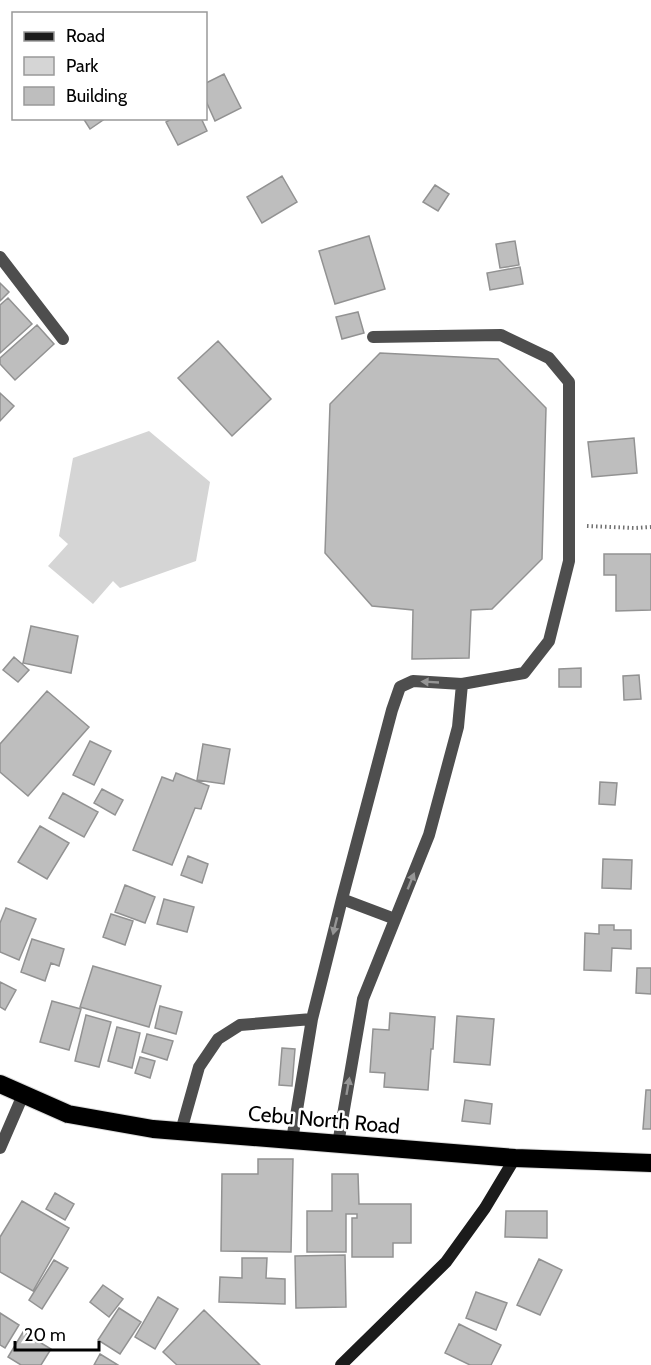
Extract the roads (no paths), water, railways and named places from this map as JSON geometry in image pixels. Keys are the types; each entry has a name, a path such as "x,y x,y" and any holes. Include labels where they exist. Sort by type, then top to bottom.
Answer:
{"highway":[{"name":"Cebu North Road","path":"0,1084 68,1114 153,1130 515,1158 651,1163"}],"street":[{"path":"0,256 63,339"},
{"path":"292,1140 312,1019 392,710 400,687 413,681 462,684 524,673 549,641 569,561 569,382 549,358 501,335 373,337"},
{"path":"338,1144 363,999 429,835 458,727 462,684"},
{"path":"342,899 395,919"},
{"path":"181,1131 199,1067 218,1039 240,1025 312,1019"},
{"path":"0,1148 22,1095"},
{"path":"341,1365 446,1262 485,1208 515,1158"}]}
